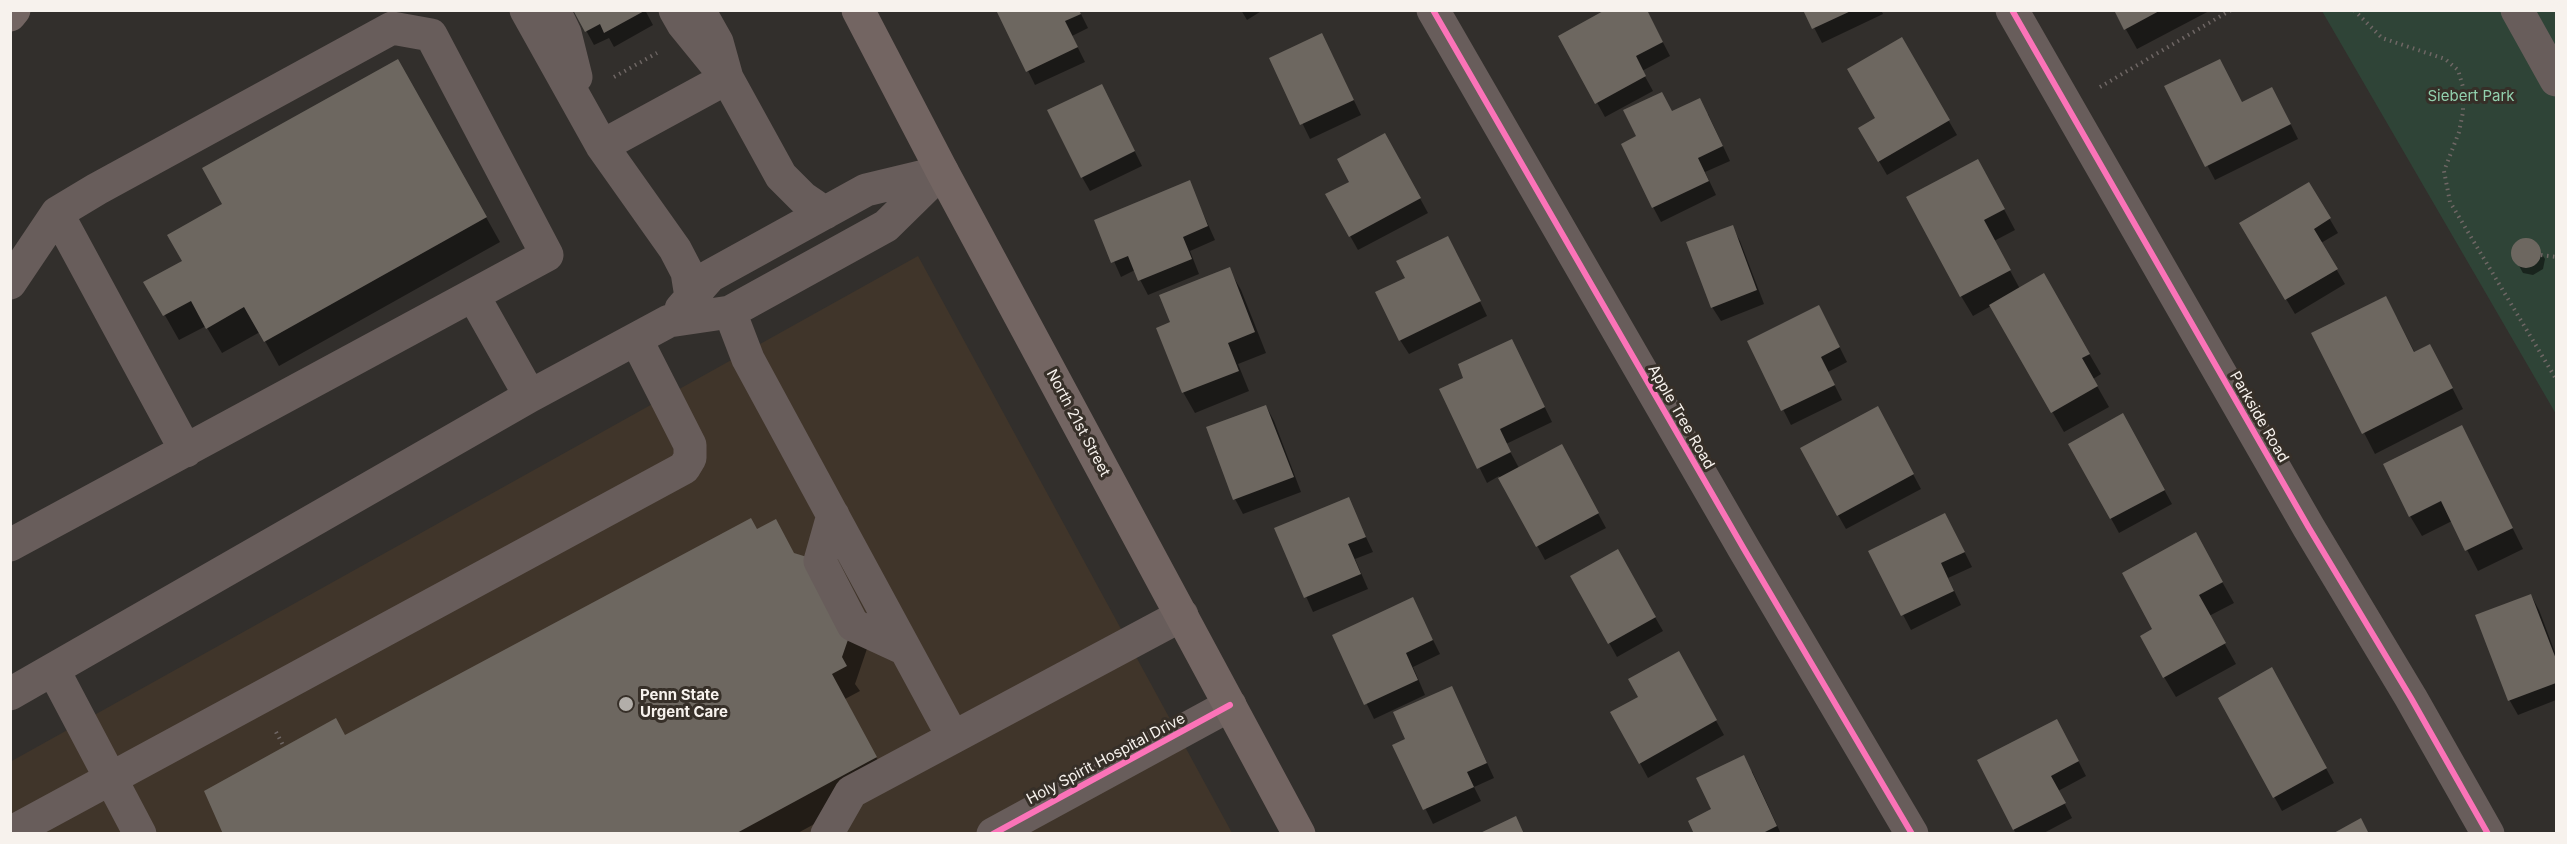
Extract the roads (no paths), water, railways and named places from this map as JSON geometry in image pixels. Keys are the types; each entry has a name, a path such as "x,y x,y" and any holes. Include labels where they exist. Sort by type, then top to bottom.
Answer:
{"main road":[{"path":"10,15 14,10"},
{"name":"North 21st Street","path":"858,10 942,171 1299,834"}],"street":[{"path":"526,10 602,146 675,249 687,272 692,297"},
{"path":"554,10 565,33 583,113"},
{"path":"675,10 683,24 727,78 781,176 803,198 825,213"},
{"path":"699,10 717,42 727,78"},
{"name":"Apple Tree Road","path":"1433,10 1744,549 1912,834"},
{"name":"Parkside Road","path":"2012,10 2309,528 2411,698 2488,834"},
{"path":"2517,10 2556,80"},
{"path":"10,282 57,213 392,28 431,35 547,255 10,545"},
{"path":"602,146 727,78"},
{"path":"10,694 54,671 530,396 669,321 710,276 866,190 942,171"},
{"path":"669,321 730,312 886,226 942,171"},
{"path":"57,213 186,451"},
{"path":"473,295 530,396"},
{"path":"730,312 748,359 952,737"},
{"path":"10,833 112,780 684,468 690,458 690,445 636,339"},
{"path":"827,834 851,792 1182,615"},
{"path":"54,671 140,834"},
{"name":"Holy Spirit Hospital Drive","path":"993,834 1230,705"}],"place":[{"name":"Penn State Urgent Care","path":"626,704"}],"park label":[{"name":"Siebert Park","path":"2471,96"}]}
